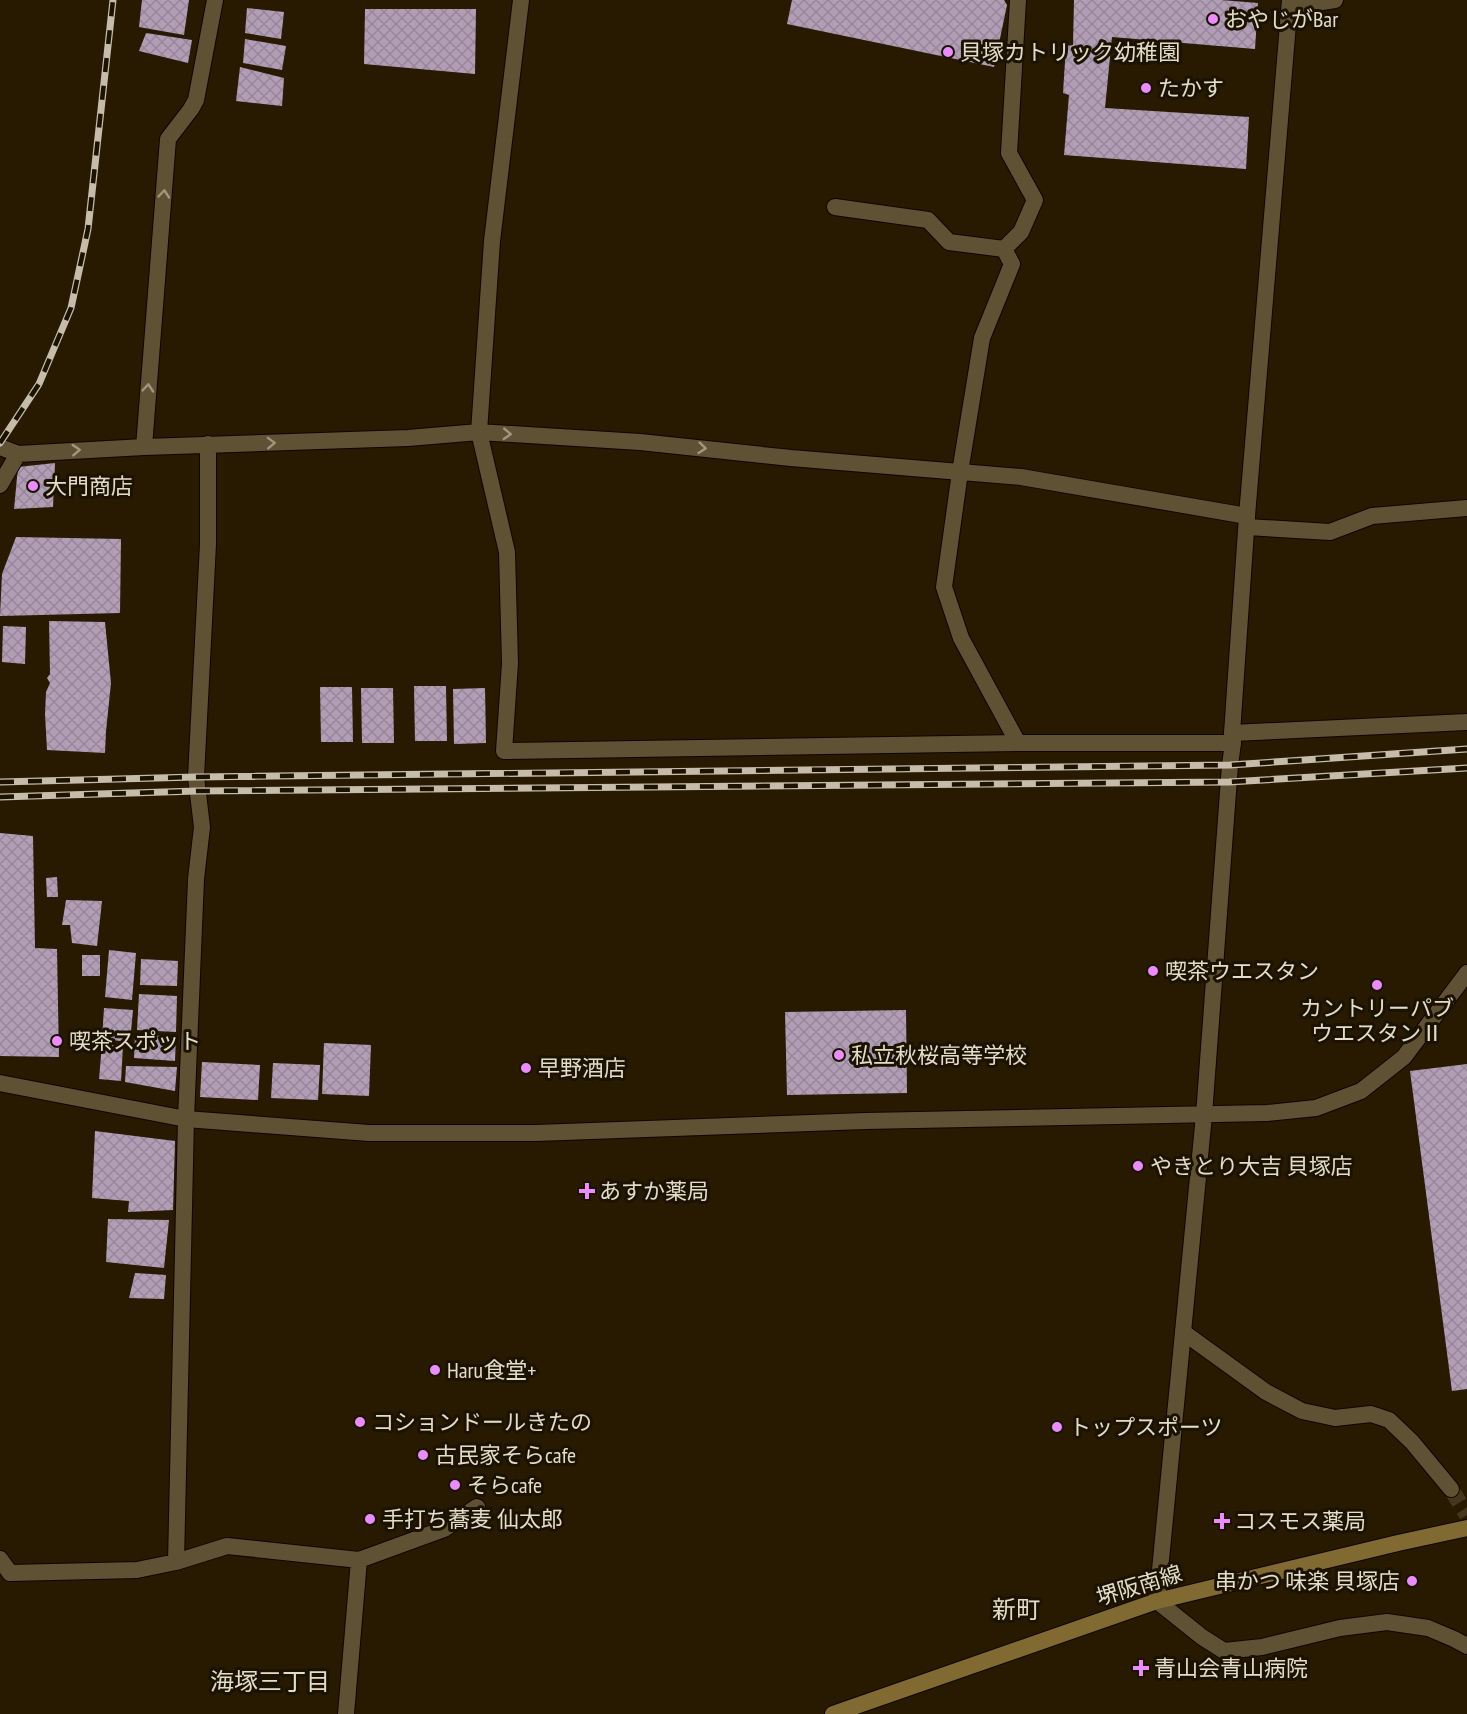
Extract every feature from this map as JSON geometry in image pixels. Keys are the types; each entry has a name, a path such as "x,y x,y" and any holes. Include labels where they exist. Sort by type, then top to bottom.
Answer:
{"main road":[{"name":"堺阪南線","path":"833,1714 1157,1601 1467,1528"}],"street":[{"path":"144,447 168,138 196,100 215,0"},
{"path":"521,0 492,241 479,432 507,552 510,663 504,751 1233,738 1467,722"},
{"path":"1004,249 1021,232 1035,200 1009,153 1018,0"},
{"path":"1335,0 1290,3 1246,522 1233,738 1204,1115 1157,1601 1202,1637 1224,1651 1262,1647 1340,1628 1387,1622 1428,1628 1467,1646"},
{"path":"835,207 928,220 949,242 1004,249"},
{"path":"1004,249 1012,264 982,338 944,587 961,638 1018,743"},
{"path":"0,447 18,454 208,444 408,438 479,432 640,442 791,458 1021,477 1246,522 1330,532 1372,516 1467,508"},
{"path":"176,1562 186,1119 196,879 202,827 195,777 208,544 208,444"},
{"path":"0,485 18,454"},
{"path":"0,1083 186,1119 369,1133 524,1133 853,1121 1267,1113 1316,1108 1361,1091 1404,1057 1467,973"},
{"path":"1183,1332 1266,1392 1302,1411 1335,1418 1371,1414 1389,1420 1412,1442 1451,1489"},
{"path":"0,1559 10,1573 137,1570 176,1562 227,1546 359,1560 444,1529 477,1507"},
{"path":"346,1714 359,1560"}],"building":[{"path":"142,0 189,0 184,35 139,27"},
{"name":"貝塚カトリック幼稚園","path":"792,0 1004,0 1007,5 994,67 787,24"},
{"path":"1074,0 1221,0 1258,3 1255,49 1112,37 1105,108 1249,117 1246,169 1064,155 1069,95 1063,93 1066,46 1073,45"},
{"path":"247,8 284,12 281,39 245,33"},
{"path":"365,9 476,9 475,74 364,64"},
{"path":"146,33 192,40 188,63 139,51"},
{"path":"245,39 286,46 282,70 243,63"},
{"path":"240,67 284,78 282,106 236,101"},
{"path":"55,463 53,507 14,509 18,467"},
{"path":"16,537 121,539 120,613 0,616 2,574"},
{"path":"49,621 105,622 111,683 105,753 47,750 45,714 46,692 50,683 47,678 50,674"},
{"path":"3,626 26,627 25,664 2,662"},
{"path":"414,686 446,686 447,741 415,741"},
{"path":"320,687 352,687 353,742 321,742"},
{"path":"361,688 393,688 394,743 362,743"},
{"path":"485,688 486,743 454,744 453,689"},
{"path":"0,833 33,836 35,948 57,949 59,1057 0,1056"},
{"path":"57,877 58,897 47,897 46,878"},
{"path":"66,900 102,901 97,946 72,943 70,925 62,925"},
{"path":"109,950 136,953 132,1000 105,997"},
{"path":"82,955 100,955 100,976 82,976"},
{"path":"141,959 178,961 177,986 140,985"},
{"path":"139,994 177,996 176,1032 137,1030"},
{"path":"104,1008 133,1010 130,1042 102,1039"},
{"path":"906,1010 907,1093 787,1095 785,1012"},
{"path":"135,1034 176,1037 175,1061 134,1058"},
{"path":"324,1043 371,1045 369,1096 322,1094"},
{"path":"102,1044 123,1046 121,1081 99,1079"},
{"path":"202,1062 260,1065 258,1100 200,1097"},
{"path":"273,1063 320,1065 318,1100 271,1098"},
{"path":"1467,1064 1467,1389 1452,1391 1410,1071"},
{"path":"126,1066 177,1067 175,1091 125,1082"},
{"path":"95,1131 175,1141 173,1210 128,1212 129,1201 92,1198"},
{"path":"108,1219 169,1220 164,1268 106,1262"},
{"path":"135,1273 166,1275 164,1299 129,1298"}],"tunnel":[{"path":"1451,1489 1467,1515"}],"railway":[{"path":"0,443 39,384 71,308 88,229 113,0"},
{"path":"0,782 196,777 1230,765 1467,749"},
{"path":"0,797 197,791 1229,782 1467,768"}],"place":[{"name":"おやじがBar","path":"1213,19"},
{"name":"貝塚カトリック幼稚園","path":"948,52"},
{"name":"たかす","path":"1146,88"},
{"name":"大門商店","path":"33,486"},
{"name":"喫茶ウエスタン","path":"1153,971"},
{"name":"カントリーパブ ウエスタンⅡ","path":"1377,985"},
{"name":"喫茶スポット","path":"57,1041"},
{"name":"私立秋桜高等学校","path":"839,1055"},
{"name":"早野酒店","path":"526,1068"},
{"name":"やきとり大吉 貝塚店","path":"1138,1166"},
{"name":"あすか薬局","path":"587,1191"},
{"name":"Haru食堂+","path":"435,1370"},
{"name":"コションドールきたの","path":"360,1422"},
{"name":"トップスポーツ","path":"1057,1427"},
{"name":"古民家そらcafe","path":"423,1455"},
{"name":"そらcafe","path":"455,1485"},
{"name":"手打ち蕎麦 仙太郎","path":"370,1519"},
{"name":"コスモス薬局","path":"1222,1521"},
{"name":"串かつ 味楽 貝塚店","path":"1412,1581"},
{"name":"青山会青山病院","path":"1141,1668"}],"district":[{"name":"新町","path":"1016,1609"},
{"name":"海塚三丁目","path":"270,1681"}]}
